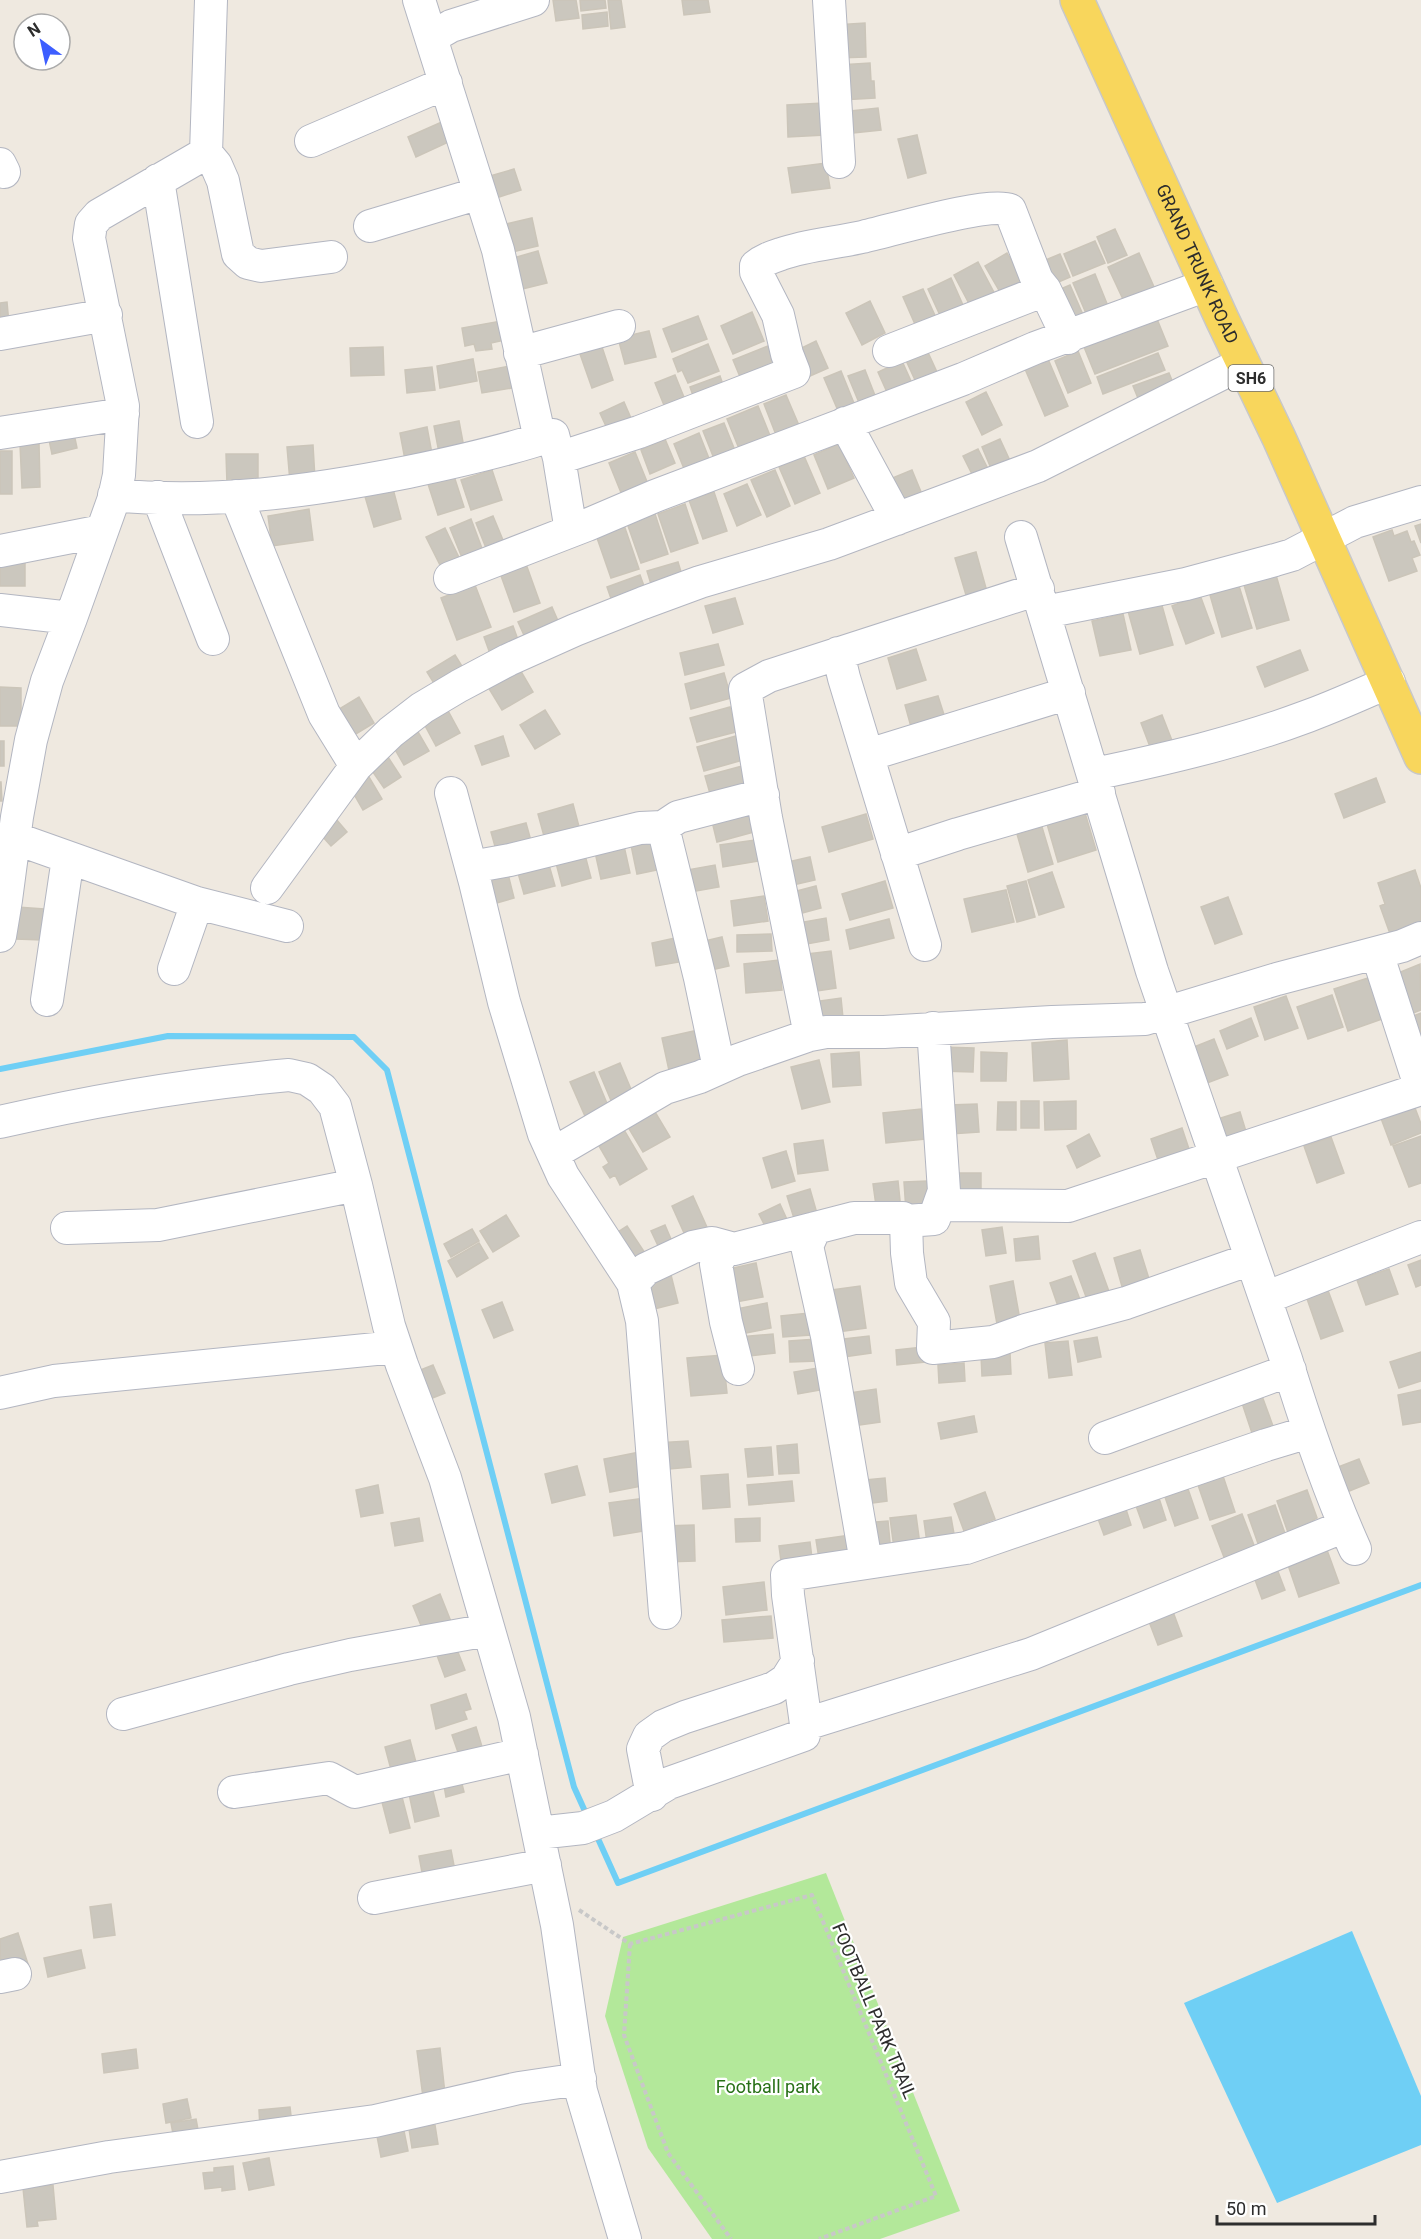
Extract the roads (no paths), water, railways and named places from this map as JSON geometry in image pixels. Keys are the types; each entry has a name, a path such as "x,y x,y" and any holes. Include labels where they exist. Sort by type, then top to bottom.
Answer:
{"main road":[{"name":"GRAND TRUNK ROAD","path":"1077,0 1389,682 1421,758"}],"street":[{"path":"211,0 206,153 216,165 223,182 238,254 248,262 261,266 331,257"},
{"path":"418,0 432,37 498,250 520,352 571,531"},
{"path":"432,37 451,26 533,0"},
{"path":"829,0 839,162"},
{"path":"311,141 446,83"},
{"path":"0,936 3,901 31,740 47,681 102,531 119,474 123,406 89,238 91,224 99,214 206,153"},
{"path":"158,180 197,422"},
{"path":"370,226 480,193"},
{"path":"114,495 236,496 347,484 442,465 549,449 639,432 794,372 787,354 778,315 756,272 756,266 763,261 782,253 985,209 1010,210 1037,280 1045,290 1068,338"},
{"path":"450,578 656,495 963,379 1035,348 1068,338 1207,285"},
{"path":"889,351 1045,290"},
{"path":"0,334 106,315"},
{"path":"520,352 619,326"},
{"path":"267,888 356,766 391,732 422,708 459,686 574,630 700,582 829,544 1038,465 1243,363"},
{"path":"0,433 123,414"},
{"path":"845,423 897,519"},
{"path":"236,496 324,714 356,766"},
{"path":"158,497 213,639"},
{"path":"810,1035 762,795 745,689 769,676 838,653 1042,601 1176,586 1231,572 1292,555 1355,522 1421,502"},
{"path":"0,551 102,531"},
{"path":"806,1724 1031,1654 1350,1537 1309,1432 1290,1370 1167,1013 1021,537"},
{"path":"0,610 71,618"},
{"path":"838,653 926,945"},
{"path":"897,854 1097,783 1306,717 1389,682"},
{"path":"868,755 1069,693"},
{"path":"451,794 504,1002 544,1134 563,1176 633,1283 642,1321 665,1612"},
{"path":"471,867 510,860 640,828 663,827 678,817 762,795"},
{"path":"663,827 700,978 718,1068"},
{"path":"14,838 197,903 287,926"},
{"path":"47,1000 68,858"},
{"path":"174,969 197,903"},
{"path":"554,1153 665,1088 810,1035 826,1032 884,1032 1145,1019 1228,993 1377,953 1421,938"},
{"path":"940,1205 1068,1206 1421,1089 1377,953"},
{"path":"633,1283 646,1269 693,1247 712,1243 734,1249 854,1218 903,1218 906,1221 934,1219 944,1191 933,1028"},
{"path":"0,1122 75,1105 169,1089 234,1080 289,1076 307,1079 322,1089 335,1106 396,1347 445,1478 514,1717 557,1925 581,2091 625,2239"},
{"path":"67,1228 158,1225 356,1185"},
{"path":"906,1221 911,1283 933,1322 933,1348 993,1342 1026,1330 1126,1303 1251,1259"},
{"path":"815,1228 807,1246 827,1336 866,1563"},
{"path":"1264,1298 1421,1237"},
{"path":"726,1247 716,1264 726,1322 738,1370"},
{"path":"0,1393 54,1381 396,1347"},
{"path":"1105,1438 1290,1370"},
{"path":"538,1833 583,1828 614,1816 669,1783 804,1735 806,1724 787,1575 966,1548 1309,1432"},
{"path":"123,1714 289,1669 350,1655 488,1630"},
{"path":"652,1795 643,1749 649,1736 663,1726 685,1717 774,1688 786,1680 798,1661"},
{"path":"234,1792 329,1778 355,1792 522,1754"},
{"path":"374,1898 547,1878"},
{"path":"0,2177 109,2157 375,2121 519,2088 580,2079"}],"water":[{"path":"1352,1931 1421,2096 1421,2145 1277,2203 1184,2003"}],"waterway":[{"path":"0,1069 168,1036 354,1037 387,1070 574,1787 588,1818"},
{"path":"595,1832 618,1883 1421,1585"}],"park label":[{"name":"Football park","path":"768,2087"}]}
